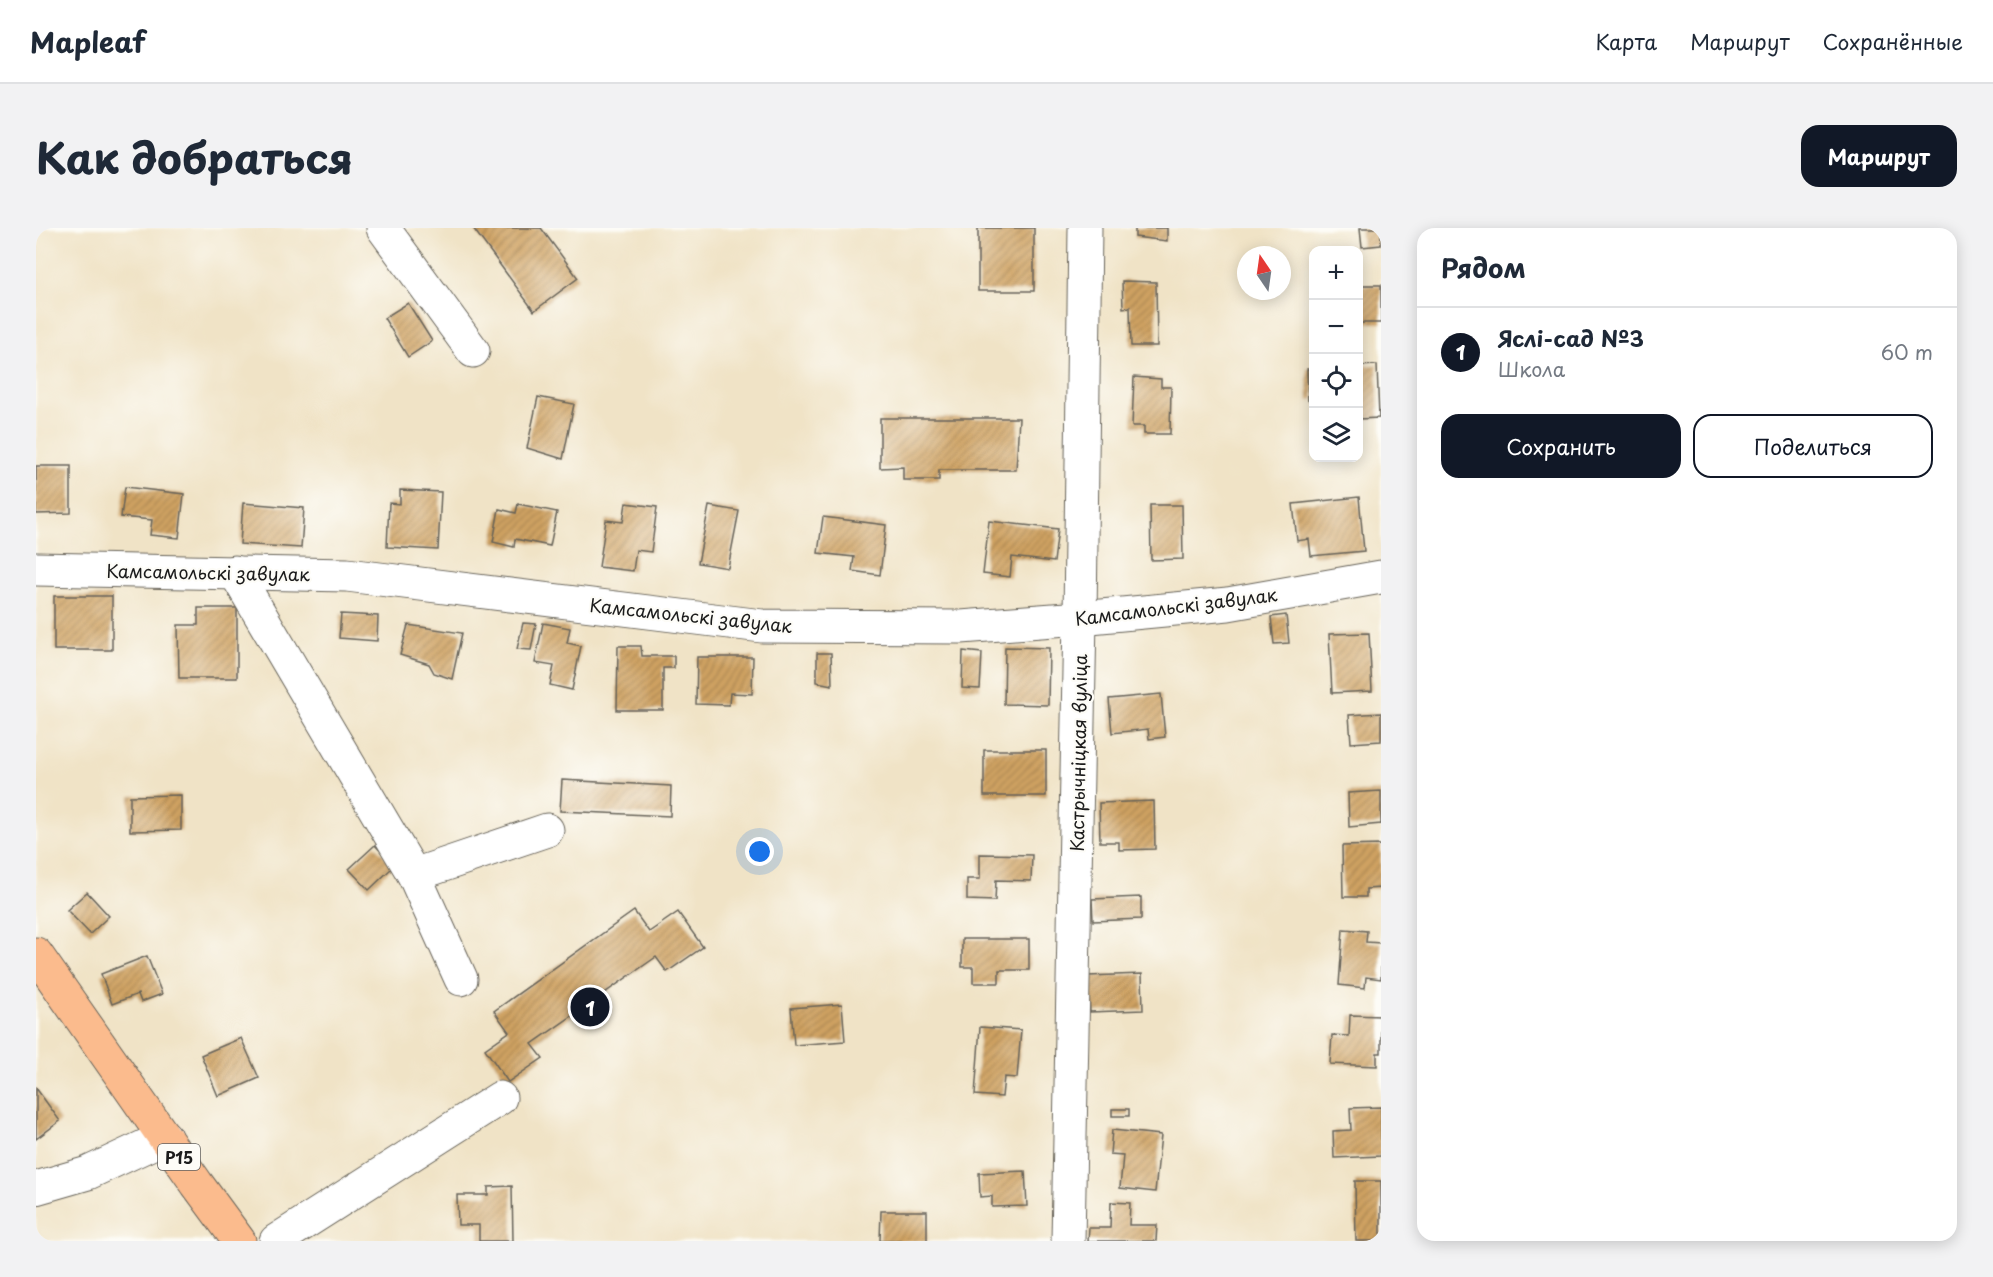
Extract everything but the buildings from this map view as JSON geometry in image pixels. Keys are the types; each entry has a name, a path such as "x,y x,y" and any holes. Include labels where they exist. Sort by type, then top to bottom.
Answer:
{"main road":[{"name":"Р15","path":"36,954 239,1241"}],"street":[{"path":"383,228 473,351"},
{"name":"Кастрычніцкая вуліца","path":"1068,1241 1085,228"},
{"name":"Камсамольскі завулак","path":"36,569 347,575 762,626 962,627 1080,618 1228,604 1381,576"},
{"path":"235,572 414,875 461,979"},
{"path":"414,875 547,830"},
{"path":"276,1241 501,1098"},
{"path":"36,1188 88,1173 165,1137"}],"place":[{"name":"Яслі-сад №3","path":"590,1007"}]}
